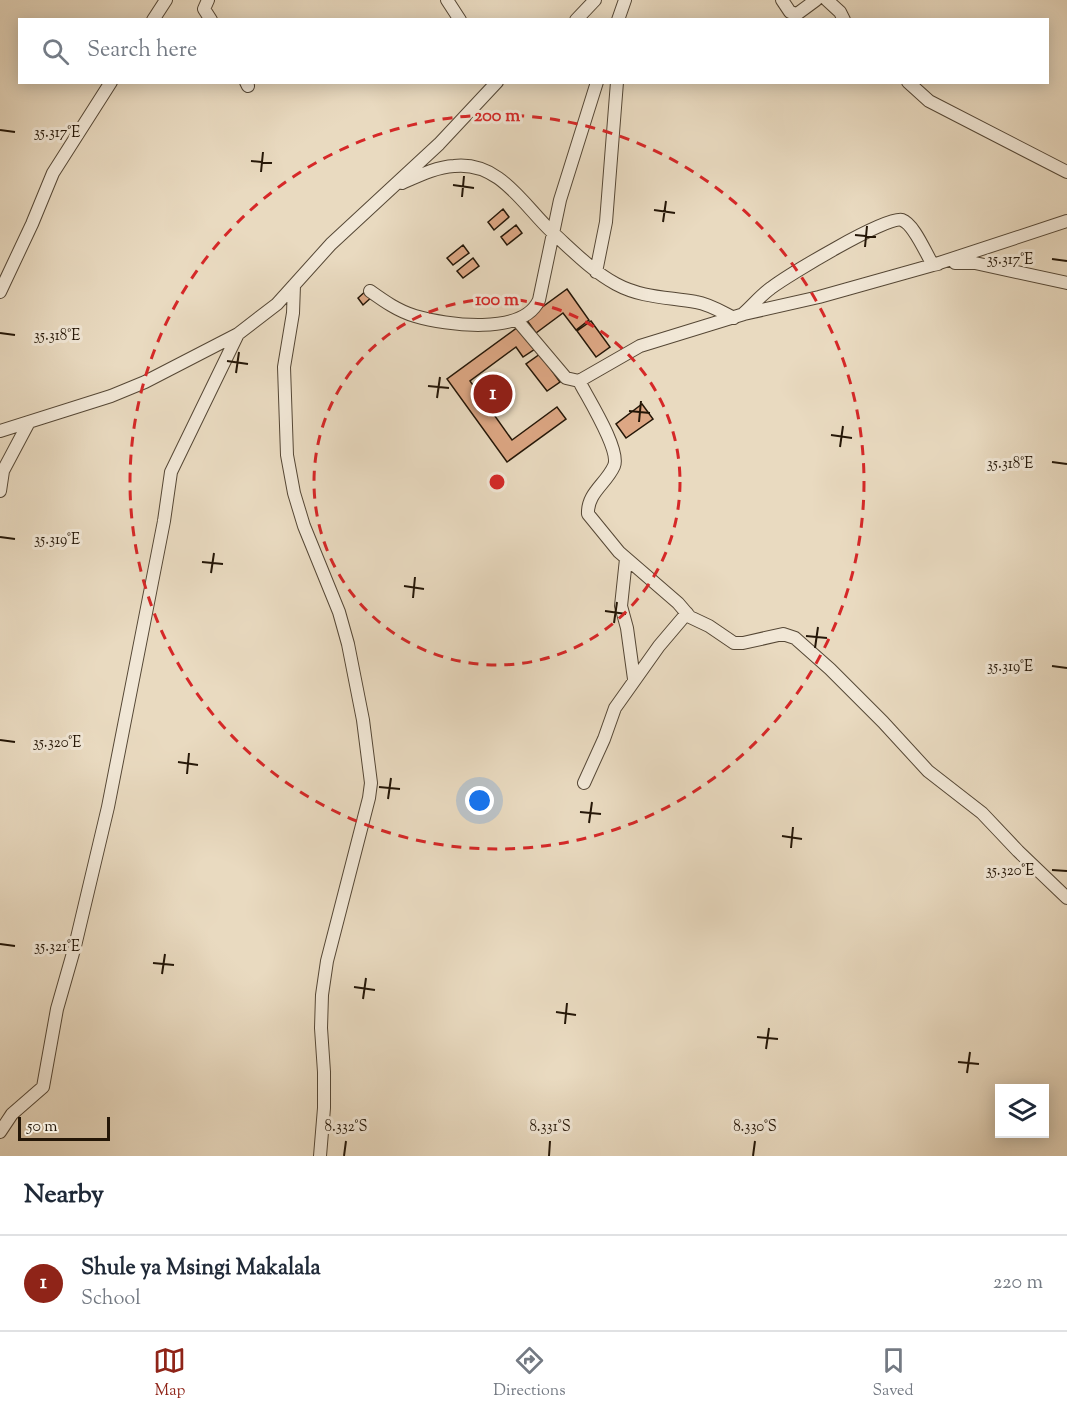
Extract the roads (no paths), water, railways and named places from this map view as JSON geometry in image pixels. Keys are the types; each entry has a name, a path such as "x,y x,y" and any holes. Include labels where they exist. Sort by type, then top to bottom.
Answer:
{"street":[{"path":"154,18 166,0"},
{"path":"208,0 204,9 210,18"},
{"path":"447,0 459,18"},
{"path":"578,18 595,0"},
{"path":"619,18 625,0"},
{"path":"782,0 789,12 797,14 816,0"},
{"path":"829,1 843,18"},
{"path":"0,292 53,173 110,84"},
{"path":"0,431 137,386 238,334 277,304 331,244 439,144 495,84"},
{"path":"370,291 396,309 413,316 447,324 503,324 517,320 531,312 539,300 552,232 596,84"},
{"path":"596,272 606,222 617,84"},
{"path":"910,84 929,101 1067,172"},
{"path":"393,186 439,169 454,166 483,169 495,175 510,188 552,232 596,272 637,294 705,304 739,316"},
{"path":"739,316 769,289 789,276 858,236 895,219 905,221 911,226 933,265"},
{"path":"517,320 566,378 579,381 640,346 739,316 819,297 933,265 1067,221"},
{"path":"933,265 969,262 1067,283"},
{"path":"294,285 293,313 284,367 287,455 294,493 304,526 339,612 348,644 363,720 371,783 327,961 322,995 324,1108 320,1156"},
{"path":"0,1132 12,1114 44,1087 57,1009 75,946 108,807 164,520 171,472 238,334"},
{"path":"579,381 613,447 615,460 612,469 590,498 588,514 626,559 687,614 734,643 783,634 795,638 875,715 928,771 982,813 1067,898"},
{"path":"0,491 3,471 29,422"},
{"path":"626,559 621,606 627,628 634,679"},
{"path":"584,783 615,708 659,646 687,614"}],"place":[{"name":"Shule ya Msingi Makalala","path":"493,394"}]}
